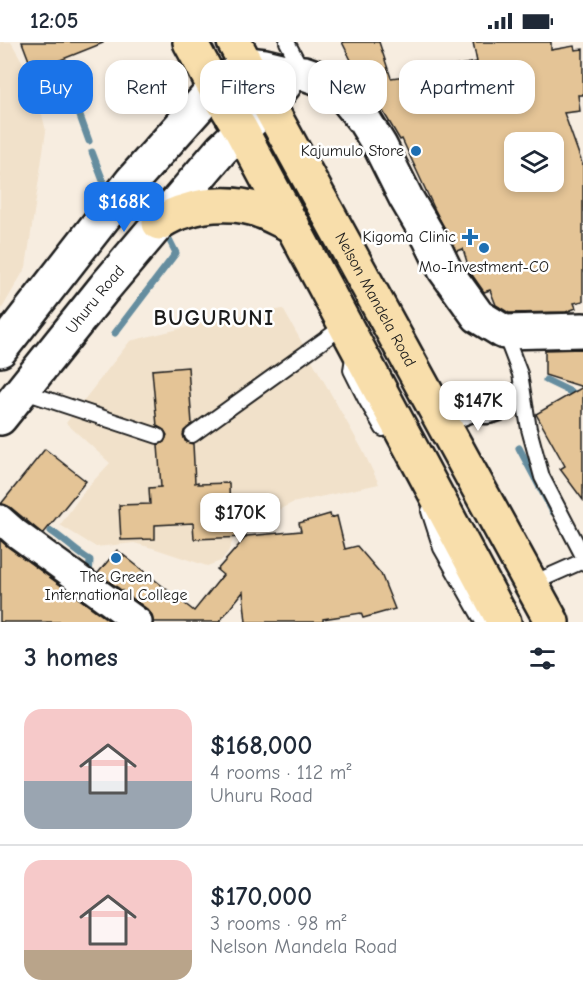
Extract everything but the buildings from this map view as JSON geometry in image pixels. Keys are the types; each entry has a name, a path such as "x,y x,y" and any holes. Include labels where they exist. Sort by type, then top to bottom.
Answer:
{"main road":[{"path":"190,42 200,61"},
{"path":"240,53 253,60"},
{"path":"296,64 347,99 364,120 446,270 478,315 504,332 583,330"},
{"path":"0,350 132,181 200,104"},
{"path":"231,114 504,622"},
{"name":"Uhuru Road","path":"0,418 105,287 222,149 259,114"},
{"name":"Nelson Mandela Road","path":"275,114 552,622"},
{"path":"159,223 182,211 200,206 219,205 246,206 293,226"}],"street":[{"path":"441,419 473,407 490,410 500,406"},
{"path":"0,519 17,534 138,622"}],"lane":[{"path":"504,332 520,374 529,429 542,477 583,555"},
{"path":"192,435 351,335"},
{"path":"351,335 351,370 390,441"},
{"path":"22,391 158,436"},
{"path":"407,470 424,499 441,548 483,622"},
{"path":"531,584 583,561"}],"shaded area":[{"path":"0,42 11,42 21,60 18,60 18,114 42,114 46,131 26,267 0,312"},
{"path":"283,309 362,449 379,484 292,503 237,531 228,552 221,561 207,566 134,543 96,547 60,525 85,490 110,463 66,423 130,341 224,318"}],"waterway":[{"path":"59,58 89,141"},
{"path":"92,152 108,194"},
{"path":"115,333 176,253 168,237"},
{"path":"546,380 577,395 583,401"},
{"path":"519,448 553,512"},
{"path":"51,531 90,560 89,577"}],"place":[{"name":"Kajumulo Store","path":"416,151"},
{"name":"Kigoma Clinic","path":"470,237"},
{"name":"Mo-Investment-CO","path":"484,248"},
{"name":"The Green International College","path":"116,558"}],"district":[{"name":"BUGURUNI","path":"214,318"}]}
